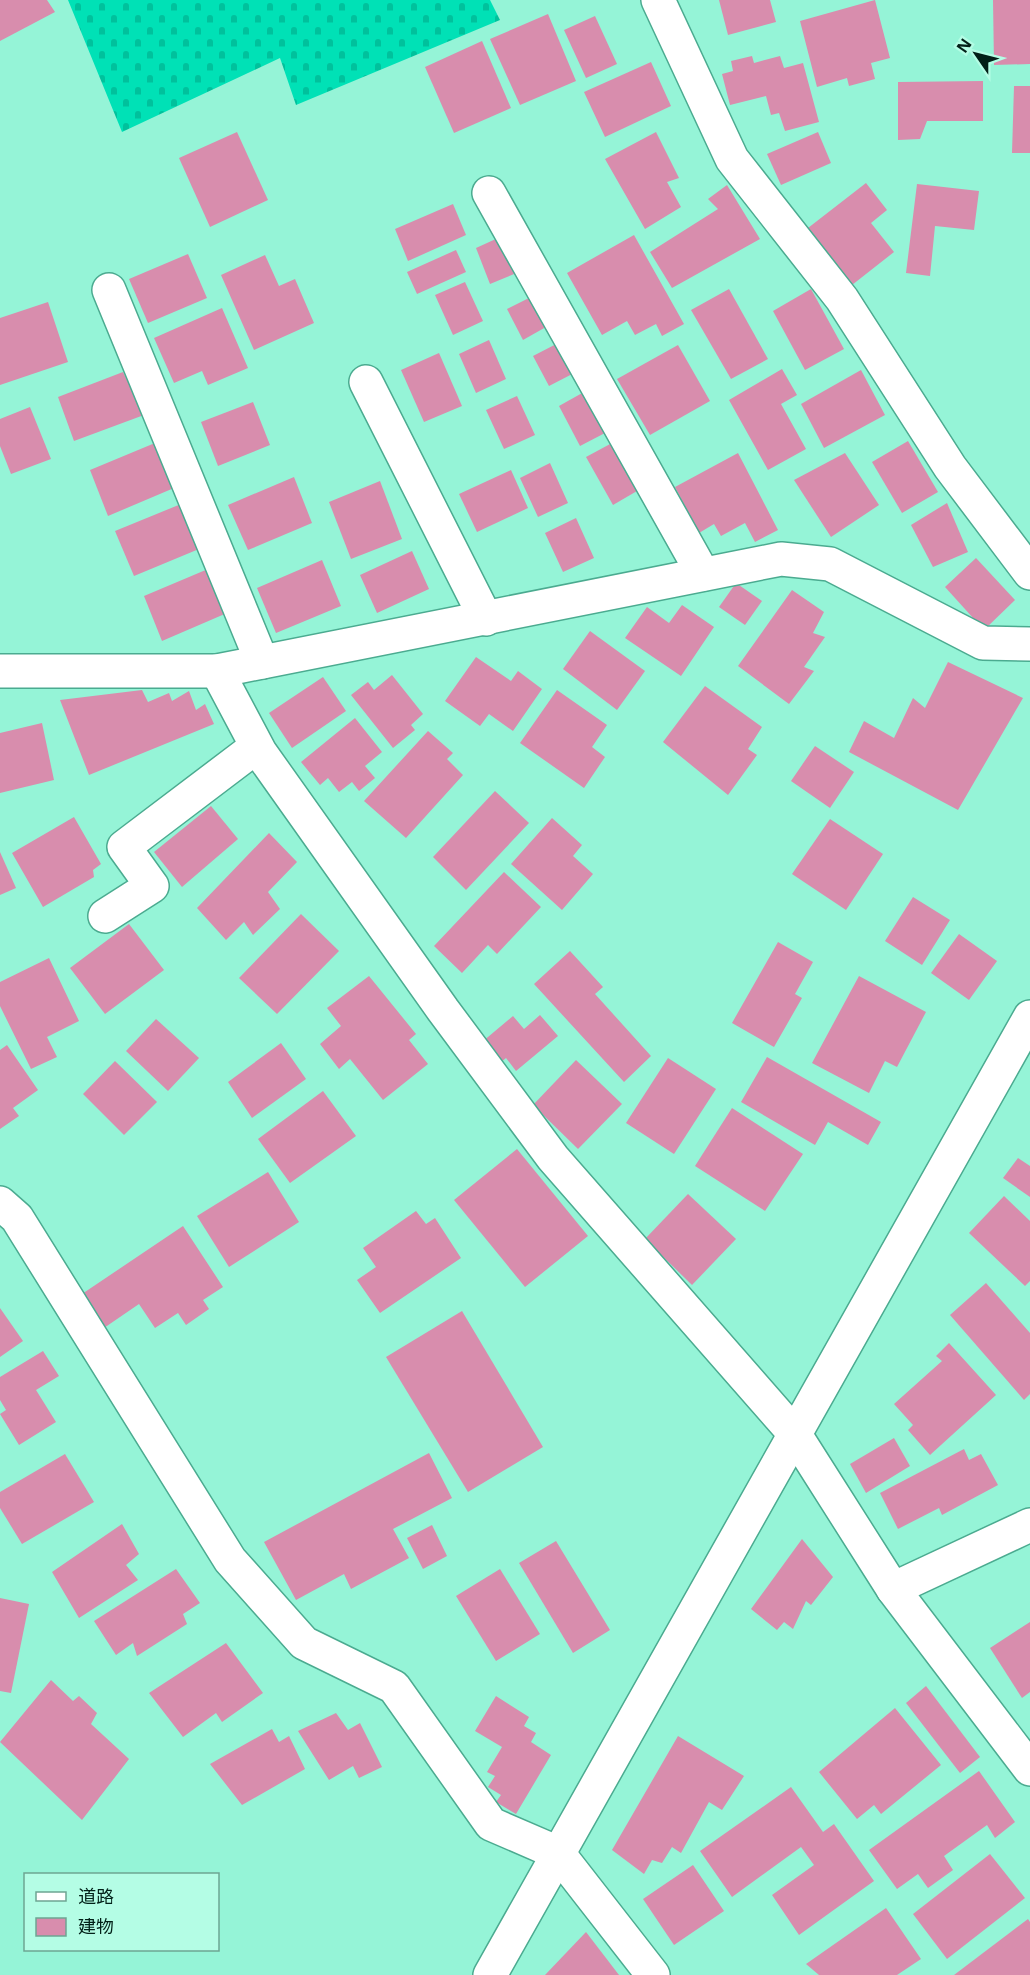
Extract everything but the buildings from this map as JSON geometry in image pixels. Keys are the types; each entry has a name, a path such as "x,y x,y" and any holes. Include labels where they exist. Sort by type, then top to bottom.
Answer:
{"street":[{"path":"658,0 732,159 842,299 950,467 1030,573"},
{"path":"489,193 703,574"},
{"path":"109,290 262,662"},
{"path":"366,382 486,619"},
{"path":"0,671 217,671 781,559 830,564 983,643 1030,644"},
{"path":"217,671 256,747 443,1010 553,1158 794,1433 893,1589 1030,1769"},
{"path":"105,916 152,886 124,847 256,747"},
{"path":"490,1975 1030,1017"},
{"path":"0,1203 17,1218 230,1560 304,1643 394,1687 490,1824 558,1853 653,1975"},
{"path":"893,1589 1030,1525"}],"green space":[{"path":"68,0 490,0 500,20 296,105 280,58 122,132"}]}
